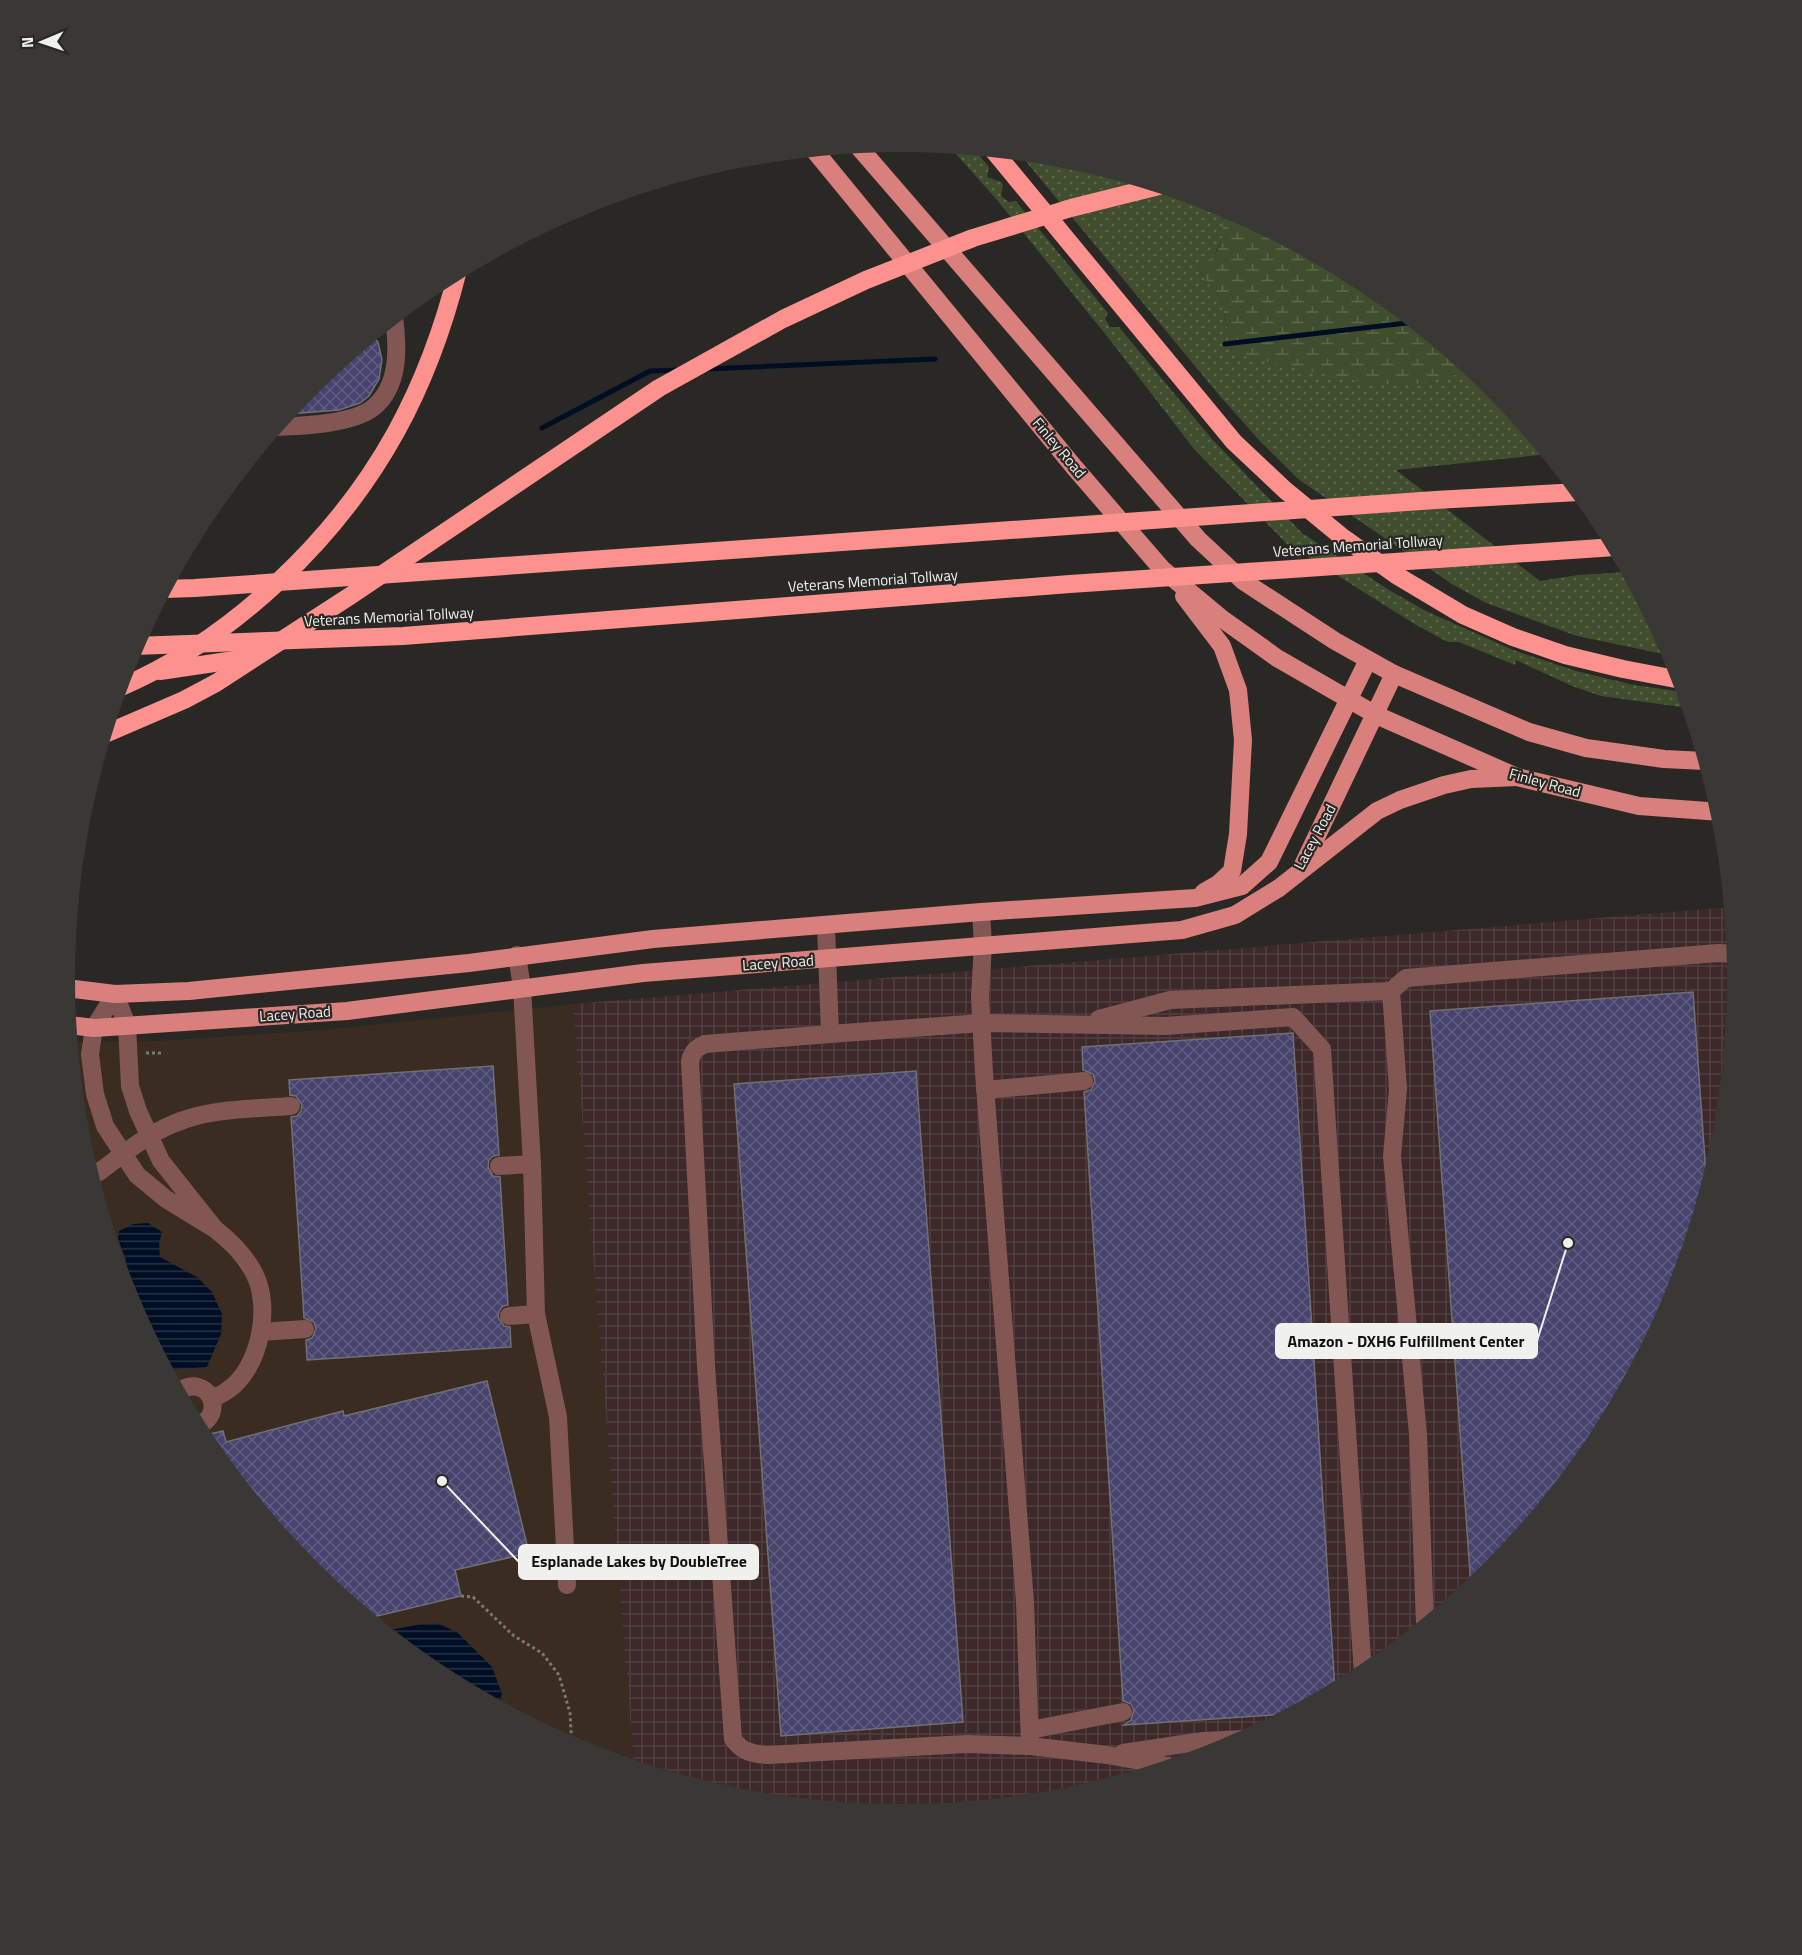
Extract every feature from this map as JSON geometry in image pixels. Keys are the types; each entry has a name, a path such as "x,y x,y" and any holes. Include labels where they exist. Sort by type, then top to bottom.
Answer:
{"highway":[{"path":"1000,158 1234,442 1285,490 1341,536 1396,575 1463,615 1513,638 1565,655 1670,678"},
{"path":"113,731 157,713 216,683 360,590 659,388 775,324 866,280 973,238 1071,208 1147,189"},
{"path":"130,682 181,655 243,612 301,558 355,496 396,433 414,397 435,347 455,283"},
{"path":"1504,495 1564,485"},
{"path":"173,589 1504,495 1569,492"},
{"name":"Veterans Memorial Tollway","path":"145,646 403,636 1070,584 1606,548"},
{"path":"133,675 403,636"}],"main road":[{"path":"863,153 1198,539 1243,581 1394,674 1529,732 1586,748 1664,759 1698,761"},
{"name":"Finley Road","path":"819,156 1071,464 1162,569 1221,618 1277,658 1376,715 1517,777 1639,806 1710,811"},
{"path":"1162,569 1222,646 1238,690 1243,740 1238,834 1232,870 1218,884 1195,898"},
{"path":"1349,699 1368,660"},
{"name":"Lacey Road","path":"77,1025 94,1028 347,1011 643,973 983,944 1182,930 1234,915 1279,888 1300,871 1394,674"},
{"name":"Lacey Road","path":"75,989 115,994 189,990 469,963 653,939 981,912 1195,898 1242,886 1269,861 1349,699"},
{"path":"1300,871 1377,811 1400,800 1444,785 1472,779 1517,777"}],"lane":[{"path":"287,426 347,420 374,408 388,390 396,364 395,324"},
{"path":"981,912 983,944 980,997 985,1090 1023,1578 1030,1738"},
{"path":"826,926 830,1034"},
{"path":"1078,1025 1170,1000 1391,992 1406,978 1726,953"},
{"path":"516,956 522,988 532,1164 536,1314 558,1417 567,1584"},
{"path":"1391,992 1398,1089 1392,1156 1418,1434 1425,1616"},
{"path":"115,994 127,1025 130,1086 138,1111 160,1161 215,1229"},
{"path":"115,994 94,1028 90,1054 95,1094 105,1126 137,1175 166,1199 215,1229 239,1249 255,1275 263,1305 261,1332 249,1365 230,1389 212,1399"},
{"path":"1123,1712 1030,1738 966,1744 768,1755 754,1754 745,1750 739,1747 733,1739 706,1366 690,1061 697,1048 705,1044 982,1023 1165,1026 1293,1017 1322,1049 1363,1662"},
{"path":"985,1090 1084,1081"},
{"path":"99,1172 173,1124 213,1112 291,1106"},
{"path":"499,1166 532,1164"},
{"path":"509,1316 536,1314"},
{"path":"261,1332 305,1329"},
{"path":"185,1388 201,1387 208,1392 213,1407 211,1415 205,1421"},
{"path":"1030,1738 1155,1764"},
{"path":"1107,1755 1220,1740"}],"path":[{"path":"461,1596 473,1597 514,1636 542,1653 559,1675 570,1713 571,1735"}],"shaded area":[{"path":"1724,908 1725,923 1727,978 1720,1085 1699,1191 1683,1243 1642,1343 1616,1391 1588,1436 1522,1522 1446,1599 1404,1633 1314,1693 1266,1718 1217,1741 1167,1760 1115,1775 1062,1788 955,1802 901,1804 847,1802 793,1796 740,1788 633,1759 573,1004"},
{"path":"573,1004 633,1759 585,1741 488,1693 398,1633 356,1599 280,1522 214,1436 160,1343 138,1294 103,1191 91,1139 78,1042 157,1041 323,1030"}],"green space":[{"path":"955,153 980,156 989,167 987,177 1003,185 1001,196 1009,202 1016,201 1108,313 1105,319 1110,327 1119,327 1212,439 1302,533 1389,590 1426,611 1513,650 1576,671 1634,685 1675,691 1681,707 1601,696 1572,686 1516,660 1515,665 1459,642 1448,642 1416,625 1286,543 1194,449 997,200"},
{"path":"1026,162 1062,167 1115,180 1167,195 1222,216 1224,235 1212,260 1198,269 1222,302 1232,353 1451,375 1464,373 1485,393 1540,455 1396,470 1540,581 1578,575 1621,572 1661,653 1577,636 1486,603 1452,584 1298,479 1219,395"},
{"path":"1222,216 1314,262 1404,322 1464,373 1412,385 1368,383 1232,353 1222,302 1198,269 1207,263 1218,249 1223,224"}],"water":[{"path":"148,1223 162,1232 159,1243 160,1257 197,1277 212,1292 222,1314 221,1334 207,1367 175,1369 160,1343 138,1294 118,1239 119,1231 133,1224"},
{"path":"437,1623 457,1632 492,1667 502,1693 501,1700 442,1664 393,1629"}],"building":[{"path":"376,340 382,360 379,379 369,396 360,403 339,410 298,413 356,356"},
{"path":"1693,992 1705,1164 1683,1243 1664,1294 1642,1343 1616,1391 1588,1436 1556,1480 1522,1522 1470,1576 1430,1011"},
{"path":"1293,1033 1334,1680 1272,1715 1124,1725 1131,1720 1134,1710 1131,1704 1123,1701 1084,1092 1091,1090 1095,1081 1093,1074 1083,1070 1082,1047"},
{"path":"493,1066 499,1155 489,1160 488,1167 493,1176 500,1177 508,1305 503,1306 498,1317 504,1326 510,1327 511,1347 307,1360 306,1340 312,1338 316,1329 314,1322 304,1318 291,1117 297,1116 302,1105 296,1096 290,1095 289,1080"},
{"path":"916,1071 963,1722 781,1736 734,1084"},
{"path":"487,1381 529,1553 455,1570 461,1596 377,1616 317,1562 280,1522 212,1434 223,1431 226,1442 343,1411 344,1416"}],"waterway":[{"path":"1225,344 1405,323"},
{"path":"707,369 935,359"},
{"path":"542,428 650,371 679,370"}],"place":[{"name":"Amazon - DXH6 Fulfillment Center","path":"1568,1243"},
{"name":"Esplanade Lakes by DoubleTree","path":"442,1481"}]}
